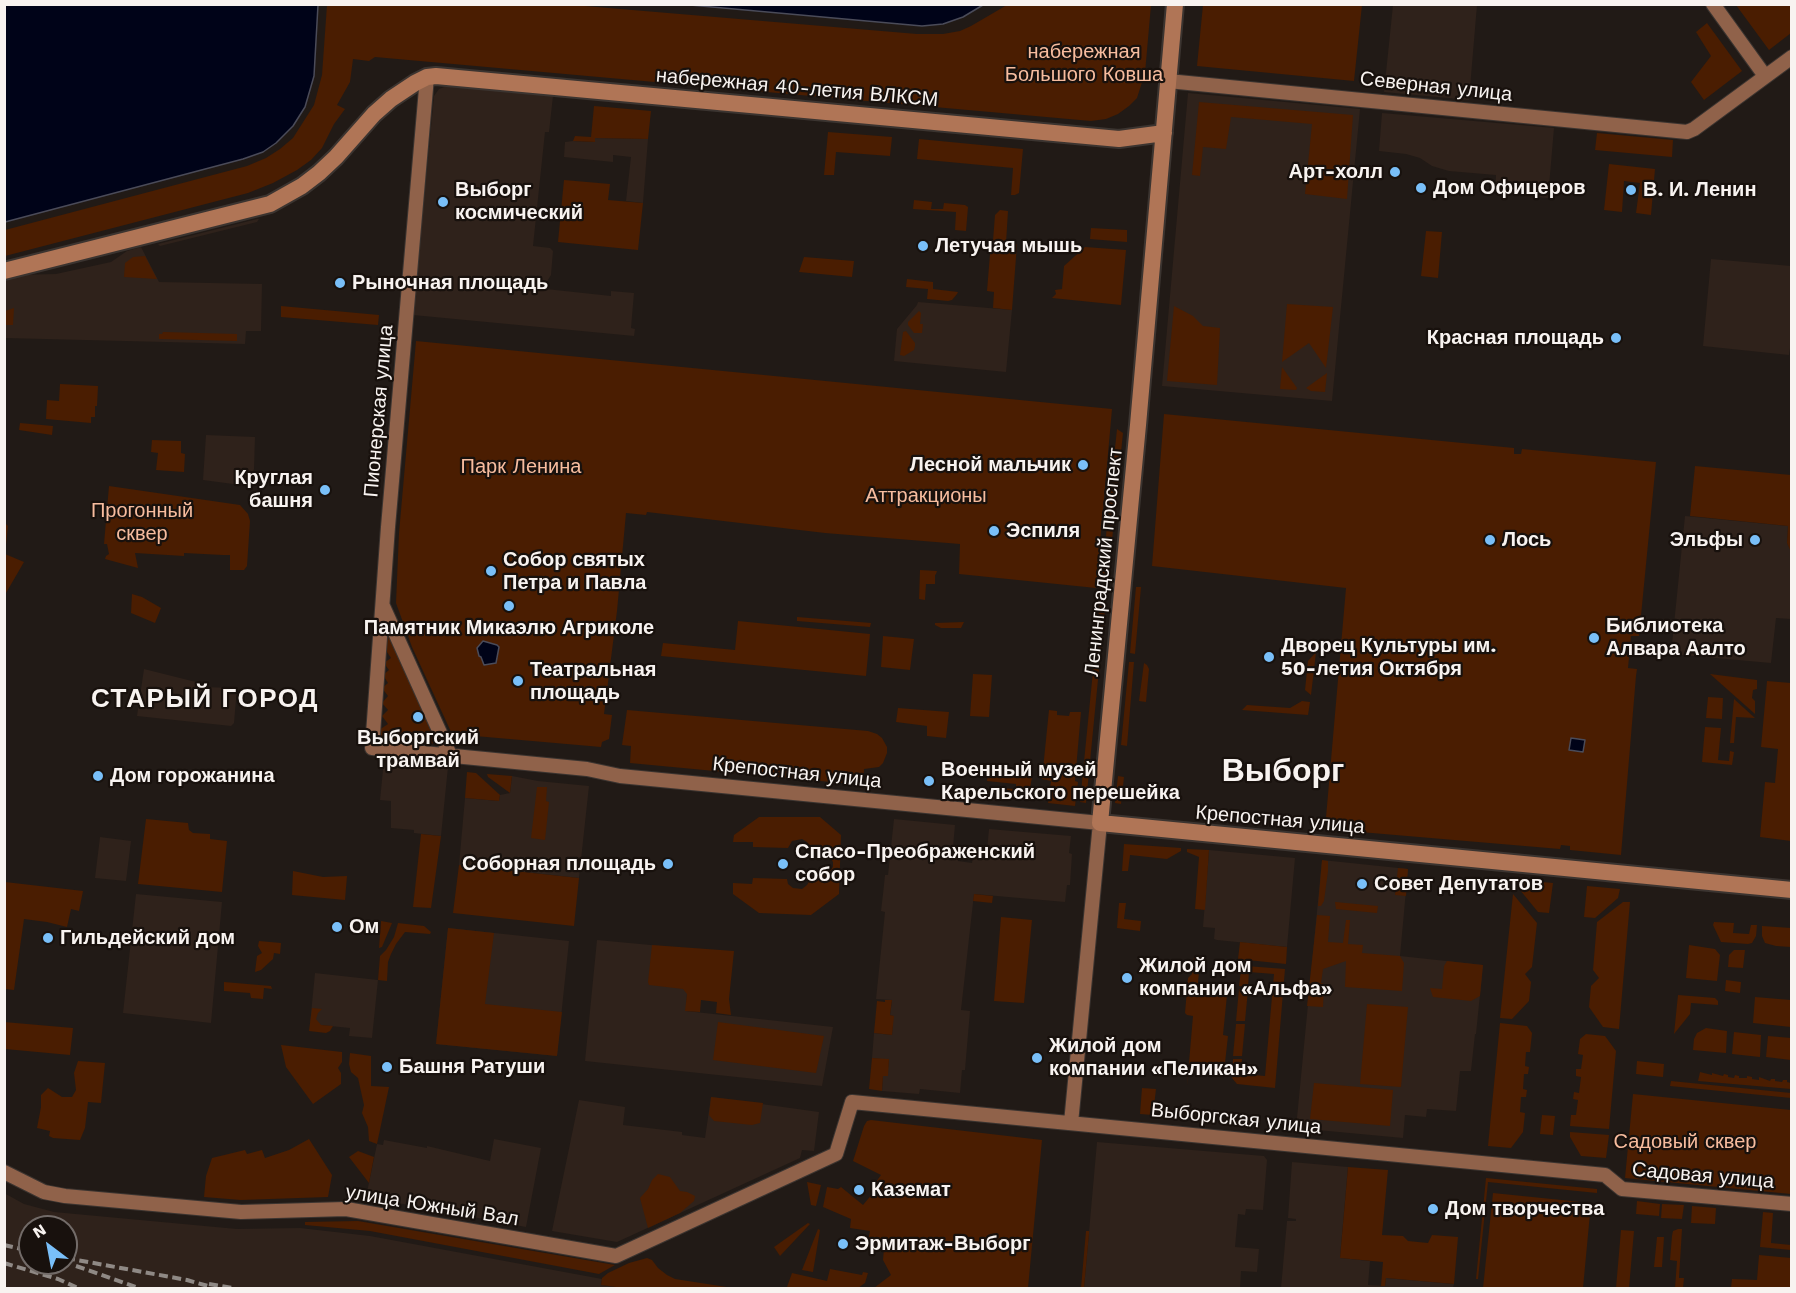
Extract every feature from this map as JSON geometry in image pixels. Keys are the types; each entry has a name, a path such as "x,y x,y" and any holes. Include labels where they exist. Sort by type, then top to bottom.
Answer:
{"main road":[{"name":"Ленинградский проспект","path":"1100,823 1175,4"},
{"name":"набережная 40-летия ВЛКСМ","path":"427,77 450,76 1119,139 1164,133"},
{"path":"4,271 270,204 302,186 319,173 374,114 404,89 427,77"},
{"name":"Крепостная улица","path":"1100,823 1791,890"}],"street":[{"path":"1713,4 1765,76 1791,57"},
{"name":"Северная улица","path":"1168,81 1687,132 1765,76"},
{"name":"Пионерская улица","path":"372,748 427,77"},
{"path":"382,605 451,756"},
{"name":"Крепостная улица","path":"372,748 587,769 631,777 1100,823"},
{"name":"Ленинградский проспект","path":"1071,1123 1100,823"},
{"name":"Выборгская улица","path":"836,1154 852,1102 1605,1175 1613,1182"},
{"name":"улица Южный Вал","path":"4,1172 44,1192 65,1196 241,1212 346,1209 616,1256 836,1154"},
{"name":"Садовая улица","path":"1613,1182 1622,1189 1791,1204"}],"shaded area":[{"path":"1393,5 1477,5 1469,100 1384,92"},
{"path":"447,86 553,96 549,132 545,132 533,246 550,248 553,251 551,275 546,283 546,289 611,296 611,291 634,293 631,328 635,329 634,336 413,315 434,96 439,89"},
{"path":"1188,93 1360,109 1332,401 1162,386"},
{"path":"1382,113 1554,128 1548,198 1495,193 1496,175 1449,171 1406,154 1379,151"},
{"path":"595,138 648,139 643,203 626,201 631,157 613,155 613,162 564,157 565,142 594,142"},
{"path":"259,219 257,222 160,246 158,244"},
{"path":"141,247 159,282 262,284 261,331 246,331 245,344 5,338 4,278 17,275 56,274 111,262 127,251"},
{"path":"1711,259 1791,266 1792,335 1789,355 1703,346"},
{"path":"918,302 1012,310 1006,372 894,361 897,329"},
{"path":"206,435 255,437 254,469 248,486 203,480"},
{"path":"1685,516 1788,526 1787,543 1792,552 1791,619 1776,618 1771,663 1671,654"},
{"path":"144,669 200,683 199,687 237,688 234,723 231,726 137,716"},
{"path":"384,760 448,767 441,836 391,828 391,801 380,800"},
{"path":"512,776 589,786 579,878 459,865 465,798 499,801 500,795 510,793"},
{"path":"894,819 955,825 953,847 960,848 958,861 972,863 974,850 987,851 989,829 1071,836 1070,885 1067,885 1065,902 974,894 961,1010 970,1011 965,1070 962,1070 960,1093 920,1089 919,1094 882,1091 883,1076 887,1076 889,1060 872,1058 874,1033 892,1035 893,1016 890,1015 892,1000 876,999 885,912 881,911 885,875 888,875"},
{"path":"100,837 131,841 126,881 95,878"},
{"path":"1209,850 1295,858 1287,947 1217,940 1214,939 1215,928 1203,927"},
{"path":"1322,860 1408,869 1400,956 1483,965 1471,1071 1460,1071 1456,1111 1427,1109 1426,1117 1405,1115 1403,1138 1296,1128"},
{"path":"136,894 222,902 211,1023 123,1013"},
{"path":"448,928 569,941 557,1056 436,1044"},
{"path":"597,940 715,951 687,994 686,1011 833,1027 822,1086 585,1061"},
{"path":"315,973 378,980 372,1038 349,1036 350,1028 310,1024"},
{"path":"711,1097 819,1112 814,1151 802,1150 800,1158 617,1242 552,1231 579,1100 625,1107 623,1125 682,1132 682,1135 705,1138"},
{"path":"494,1139 541,1148 526,1227 366,1197 377,1144 383,1145 384,1140 427,1148 427,1146 490,1161"},
{"path":"1097,1142 1264,1156 1267,1160 1263,1210 1246,1209 1245,1215 1238,1214 1235,1247 1259,1249 1257,1272 1241,1271 1240,1288 1084,1288"},
{"path":"1292,1162 1348,1167 1340,1258 1370,1261 1368,1285 1385,1286 1386,1278 1454,1284 1453,1288 1281,1288 1287,1221 1296,1221 1296,1219 1288,1218"},
{"path":"4,1193 24,1204 54,1212 237,1229 300,1228 370,1236 602,1279 601,1285 623,1288 5,1288"}],"green space":[{"name":"набережная Большого Ковша","path":"327,5 573,5 917,34 943,34 960,31 1007,5 1151,5 1145,73 1137,98 1118,114 1106,119 1091,121 375,57 369,61 353,59 350,82 337,105 345,109 334,124 322,148 297,170 248,193 5,256 5,230 247,166 280,149 293,138 314,105 322,75"},
{"path":"1203,5 1362,5 1354,81 1197,66"},
{"path":"1736,5 1791,5 1791,33 1769,50"},
{"path":"1707,23 1742,71 1704,100 1691,82 1711,56 1696,32"},
{"path":"1199,102 1353,115 1347,199 1305,194 1312,124 1231,117 1226,149 1203,147 1200,176 1192,175"},
{"path":"594,106 651,111 648,139 595,138 595,142 573,141 575,136 591,137"},
{"path":"828,132 892,137 890,156 836,152 834,175 824,175"},
{"path":"1597,133 1673,140 1672,157 1595,150"},
{"path":"919,139 1023,149 1019,193 1011,195 1013,168 917,159"},
{"path":"1609,164 1655,169 1651,215 1636,213 1640,183 1624,181 1622,212 1604,210"},
{"path":"564,180 610,184 608,200 643,203 638,250 558,242"},
{"path":"914,200 932,202 931,209 943,209 944,203 965,205 968,207 966,231 955,230 956,212 913,209"},
{"path":"1000,210 1008,211 1006,243 1017,244 1012,310 993,308 994,292 987,291 995,215"},
{"path":"1091,228 1127,230 1127,242 1090,239"},
{"path":"1426,231 1442,232 1438,278 1421,276"},
{"path":"1085,247 1126,250 1121,305 1052,298 1056,294 1055,290 1062,289 1064,266"},
{"path":"145,256 157,279 124,277 125,263 133,257"},
{"path":"804,257 854,261 852,277 799,272"},
{"path":"907,279 933,282 933,289 958,292 952,300 948,301 927,299 928,289 906,287"},
{"path":"1287,304 1333,307 1326,368 1309,343 1282,362"},
{"path":"281,306 379,315 378,325 281,317"},
{"path":"1174,306 1193,316 1203,326 1220,328 1217,385 1167,381"},
{"path":"14,308 13,325 5,325 5,311"},
{"path":"919,311 921,313 920,324 923,324 922,333 914,333 908,322"},
{"path":"906,331 915,346 914,350 904,356 900,355 903,332"},
{"path":"163,332 237,334 237,341 159,339 159,334"},
{"name":"Парк Ленина","path":"416,341 1112,409 1096,588 959,574 960,544 825,533 647,512 646,515 626,513 604,714 612,715 609,739 602,742 601,747 452,734 412,647 396,603 399,533"},
{"path":"1282,367 1297,388 1296,390 1280,389"},
{"path":"1327,373 1325,392 1311,391 1306,388"},
{"path":"60,384 98,386 95,417 91,417 91,423 46,419 47,400 59,401"},
{"path":"1164,414 1514,448 1514,454 1521,454 1522,449 1656,462 1639,636 1631,636 1628,668 1637,669 1621,855 1570,850 1570,846 1561,845 1560,849 1325,829 1346,588 1152,566"},
{"path":"20,423 53,426 52,435 19,430"},
{"path":"1117,429 1123,433 1111,550 1105,545"},
{"path":"152,440 181,441 181,453 185,454 184,472 156,470 158,453 151,452"},
{"path":"1695,466 1791,475 1791,552 1787,543 1788,526 1690,516"},
{"name":"Прогонный сквер","path":"109,486 240,505 248,514 250,521 247,566 244,570 230,570 230,555 184,553 184,556 135,553 138,568 105,559 109,554 107,544 104,544"},
{"path":"4,522 8,526 5,554 24,562 6,593 4,593"},
{"path":"1104,557 1110,561 1101,651 1095,653"},
{"path":"920,570 937,571 935,584 926,584 925,600 919,599"},
{"path":"1136,587 1141,587 1135,654 1130,653"},
{"path":"132,594 161,608 155,623 131,613"},
{"path":"797,617 871,623 870,627 797,621"},
{"path":"738,621 870,634 866,676 661,656 663,643 735,650"},
{"path":"964,622 961,628 941,628 935,625 935,623"},
{"path":"386,632 389,632 441,744 378,739 379,730 388,724 382,716 388,710 382,703 388,696 382,688 388,683 383,675 389,670 384,663 391,658 385,649"},
{"path":"883,636 914,639 910,670 881,667"},
{"path":"1316,652 1311,695 1305,690 1308,661"},
{"path":"1100,659 1086,803 1080,802 1094,661"},
{"path":"1129,662 1134,662 1127,746 1121,745"},
{"path":"1144,663 1149,669 1146,702 1139,701"},
{"path":"973,674 992,675 989,717 970,716"},
{"path":"1710,674 1757,680 1757,689 1753,690 1752,698 1755,701 1755,714"},
{"path":"1767,681 1791,683 1791,841 1760,837 1765,782 1775,783 1778,749 1761,747"},
{"path":"1708,697 1723,698 1722,719 1706,718"},
{"path":"1734,699 1755,718 1736,717 1734,743 1730,743"},
{"path":"1302,701 1310,702 1308,715 1242,710 1247,705 1290,708"},
{"path":"898,708 949,712 946,738 927,736 927,726 896,722"},
{"path":"627,710 868,731 882,738 887,747 887,753 879,767 864,769 863,785 630,763 631,746 622,745"},
{"path":"1049,710 1057,711 1057,715 1069,716 1070,712 1081,712 1075,806 1048,803 1051,781 1042,779"},
{"path":"1705,727 1721,728 1718,760 1729,761 1730,751 1734,752 1732,765 1702,762"},
{"path":"467,772 476,773 500,795 499,801 465,798"},
{"path":"988,772 1032,777 1028,800 984,796 985,790 1016,789 1016,784 987,781"},
{"path":"487,774 512,776 510,793 488,777"},
{"path":"1118,776 1124,777 1121,804 1115,803"},
{"path":"537,787 547,787 546,801 549,802 545,840 531,838"},
{"path":"759,817 820,817 841,835 839,894 811,915 759,913 733,894 733,883 752,884 753,878 787,879 788,884 793,888 802,889 810,880 814,880 814,875 826,875 833,867 829,856 814,854 815,849 811,849 802,839 792,841 788,848 753,847 753,842 733,842 734,835"},
{"path":"146,819 188,823 189,830 193,833 210,834 210,839 227,841 222,892 138,884"},
{"path":"421,834 441,836 431,908 413,907"},
{"path":"1124,844 1181,848 1181,851 1167,859 1130,855 1128,871 1122,871"},
{"path":"1187,849 1209,850 1205,910 1195,909 1199,857 1187,852"},
{"path":"1322,860 1328,861 1328,871 1324,901 1321,906 1318,906"},
{"path":"459,865 579,878 574,926 453,913"},
{"path":"1398,868 1408,869 1406,896 1395,895"},
{"path":"293,871 323,877 347,876 345,900 292,895"},
{"path":"1520,880 1553,883 1549,913 1538,912 1520,890"},
{"path":"5,882 83,891 79,911 71,909 67,927 24,919 14,990 5,989"},
{"path":"1587,886 1620,889 1618,898 1595,918 1584,917"},
{"path":"974,894 993,896 992,903 973,901"},
{"path":"1513,894 1537,923 1532,967 1525,974 1531,982 1529,1001 1512,1019 1500,1018"},
{"path":"1335,902 1378,906 1377,913 1336,909"},
{"path":"1623,902 1630,902 1619,1029 1603,1027 1589,1007 1591,986 1599,978 1593,970 1597,922"},
{"path":"1119,903 1126,903 1124,919 1141,921 1140,931 1117,928"},
{"path":"1317,915 1330,916 1328,942 1343,943 1346,920 1350,920 1348,944 1363,945 1362,953 1400,956 1404,963 1402,991 1345,987 1346,961 1323,969 1321,983 1324,984 1323,1007 1307,1006"},
{"path":"1001,917 1032,920 1024,1003 994,1001"},
{"path":"381,921 392,923 382,947 379,948"},
{"path":"1714,922 1734,923 1733,933 1749,934 1751,925 1757,925 1756,936 1752,943 1748,944 1721,942 1713,925"},
{"path":"398,923 424,926 431,932 430,934 405,932 396,944 388,962 387,981 378,980 380,956 394,937"},
{"path":"1762,926 1791,928 1791,947 1765,943"},
{"path":"448,928 494,933 485,1004 562,1012 557,1056 436,1044"},
{"path":"259,941 281,943 280,954 274,953 273,959 261,970 255,972 257,956 262,953 258,946"},
{"path":"1240,942 1287,947 1286,964 1238,959"},
{"path":"652,945 734,951 729,999 731,1015 716,1013 717,1002 701,1000 700,1012 685,1011 687,994 683,989 649,985"},
{"path":"1689,945 1715,949 1720,955 1717,981 1686,978"},
{"path":"1734,950 1745,950 1743,968 1728,967 1729,955"},
{"path":"1194,957 1200,963 1197,992 1227,995 1223,1035 1228,1036 1224,1072 1189,1069 1187,1086 1193,1016 1185,1013 1188,978 1192,974"},
{"path":"1447,961 1483,965 1480,996 1471,1001 1433,997 1430,988 1442,989 1444,966"},
{"path":"1246,966 1285,969 1275,1088 1237,1084 1232,1078 1233,1059 1242,1059 1241,1074 1265,1076 1274,974 1249,972 1248,987 1239,986 1241,970"},
{"path":"1726,980 1741,982 1740,993 1725,991"},
{"path":"224,982 271,986 272,989 264,988 263,999 251,998 250,993 224,991"},
{"path":"1239,989 1248,990 1245,1021 1236,1021"},
{"path":"1678,995 1715,998 1718,1005 1691,1003 1690,1014 1674,1034"},
{"path":"1755,997 1791,1000 1791,1027 1753,1023"},
{"path":"885,1000 892,1000 890,1015 894,1016 892,1035 874,1033 877,1001 885,1002"},
{"path":"1367,1004 1408,1007 1401,1087 1360,1084"},
{"path":"312,1008 322,1009 316,1019 321,1025 333,1026 330,1031 326,1033 309,1031"},
{"path":"4,1022 73,1028 70,1055 5,1049"},
{"path":"718,1022 824,1036 816,1073 713,1060"},
{"path":"1500,1023 1527,1026 1532,1033 1530,1052 1526,1052 1525,1066 1529,1067 1528,1074 1524,1074 1523,1089 1527,1090 1526,1097 1521,1097 1520,1112 1525,1113 1523,1132 1511,1148 1488,1146"},
{"path":"1236,1024 1245,1024 1242,1056 1233,1056"},
{"path":"1706,1028 1727,1031 1726,1053 1693,1050 1697,1033"},
{"path":"1734,1032 1761,1035 1760,1057 1732,1054"},
{"path":"1586,1034 1605,1036 1616,1051 1609,1129 1570,1126 1571,1115 1576,1115 1578,1100 1573,1099 1574,1092 1579,1093 1581,1077 1576,1076 1576,1069 1581,1069 1583,1055 1578,1054 1580,1039"},
{"path":"1768,1036 1791,1038 1791,1060 1766,1057"},
{"path":"281,1045 342,1052 342,1062 338,1068 341,1073 341,1084 313,1104 286,1067"},
{"path":"350,1053 371,1056 371,1086 389,1087 377,1144 369,1141 368,1127 362,1113 364,1105 358,1078 351,1072 349,1064"},
{"path":"872,1058 889,1059 888,1076 883,1076 882,1091 869,1089"},
{"path":"78,1061 105,1063 101,1103 88,1102 85,1128 80,1140 53,1138 49,1136 50,1131 37,1128 41,1095 48,1088 62,1097 72,1097 76,1090 74,1073"},
{"path":"1637,1061 1664,1064 1663,1077 1636,1074"},
{"path":"1700,1072 1723,1076 1724,1074 1734,1078 1735,1075 1739,1078 1747,1078 1747,1076 1759,1080 1759,1077 1770,1081 1771,1079 1782,1082 1787,1080 1791,1083 1791,1089 1698,1081"},
{"path":"1671,1081 1791,1093 1791,1098 1670,1086"},
{"path":"1314,1083 1393,1090 1390,1126 1310,1119"},
{"path":"1142,1088 1156,1089 1153,1115 1140,1114"},
{"name":"Садовый сквер","path":"1633,1094 1791,1110 1791,1194 1625,1178"},
{"path":"711,1097 763,1103 760,1123 752,1125 714,1121 709,1115"},
{"path":"1542,1115 1555,1116 1553,1135 1540,1134"},
{"path":"867,1121 1042,1140 1028,1288 874,1288 891,1275 883,1260 884,1248 867,1245 870,1231 850,1228 851,1219 823,1207 827,1187 838,1189 841,1187 863,1205 878,1187 876,1182 881,1175 853,1161 864,1126"},
{"path":"1570,1132 1609,1135 1606,1158 1581,1156 1570,1137"},
{"path":"309,1139 332,1175 328,1197 241,1200 204,1197 206,1176 212,1158 245,1150 247,1154 262,1150 265,1158 289,1150"},
{"path":"358,1151 374,1157 369,1183 349,1157"},
{"path":"1348,1167 1388,1170 1382,1235 1403,1236 1408,1241 1428,1243 1432,1235 1458,1237 1454,1284 1386,1278 1385,1286 1381,1286 1383,1262 1340,1258"},
{"path":"658,1174 670,1177 680,1191 695,1196 694,1201 680,1213 648,1228 640,1198"},
{"path":"1486,1178 1597,1189 1597,1193 1488,1182 1478,1279 1476,1279"},
{"path":"807,1182 821,1185 816,1206 811,1205"},
{"path":"1493,1193 1591,1203 1583,1288 1483,1288"},
{"path":"1637,1201 1660,1204 1659,1216 1636,1214"},
{"path":"1662,1204 1684,1205 1682,1219 1661,1218"},
{"path":"1692,1206 1716,1208 1715,1224 1691,1223"},
{"path":"1763,1212 1773,1213 1771,1243 1791,1245 1791,1250 1760,1247"},
{"path":"358,1221 615,1265 599,1274 370,1231 305,1225 305,1222"},
{"path":"808,1223 810,1224 780,1256 774,1247"},
{"path":"818,1229 820,1230 813,1272 802,1270"},
{"path":"1682,1229 1679,1278 1684,1278 1683,1288 1675,1288 1677,1261 1670,1260 1673,1231"},
{"path":"1621,1230 1634,1231 1629,1288 1616,1288"},
{"path":"1086,1231 1089,1231 1089,1234 1084,1288 1081,1288"},
{"path":"1657,1237 1664,1237 1662,1267 1654,1267"},
{"path":"1759,1255 1791,1258 1791,1288 1731,1288 1732,1279 1757,1280"},
{"path":"647,1258 675,1279 733,1288 623,1288 601,1285 602,1278 608,1273"},
{"path":"830,1269 862,1275 863,1272 868,1273 865,1283 858,1288 787,1287 792,1273 827,1281"}],"water":[{"path":"5,4 318,5 314,76 305,107 293,126 263,152 5,222"},
{"path":"690,5 983,5 963,17 943,24 922,26"},
{"path":"483,641 499,647 496,663 484,665 477,648"},
{"path":"1571,738 1585,740 1583,752 1569,750"}],"railway":[{"path":"4,1245 18,1248"},
{"path":"78,1260 187,1280 215,1288"},
{"path":"4,1263 58,1279 78,1288"},
{"path":"78,1267 139,1288"},
{"path":"209,1284 233,1288"}],"place":[{"name":"Арт-холл","path":"1395,172"},
{"name":"Дом Офицеров","path":"1421,188"},
{"name":"В. И. Ленин","path":"1631,190"},
{"name":"Выборг космический","path":"443,202"},
{"name":"Летучая мышь","path":"923,246"},
{"name":"Рыночная площадь","path":"340,283"},
{"name":"Красная площадь","path":"1616,338"},
{"name":"Лесной мальчик","path":"1083,465"},
{"name":"Круглая башня","path":"325,490"},
{"name":"Эспиля","path":"994,531"},
{"name":"Лось","path":"1490,540"},
{"name":"Эльфы","path":"1755,540"},
{"name":"Собор святых Петра и Павла","path":"491,571"},
{"name":"Памятник Микаэлю Агриколе","path":"509,606"},
{"name":"Библиотека Алвара Аалто","path":"1594,638"},
{"name":"Дворец Культуры им. 50-летия Октября","path":"1269,657"},
{"name":"Театральная площадь","path":"518,681"},
{"name":"Выборгский трамвай","path":"418,717"},
{"name":"Дом горожанина","path":"98,776"},
{"name":"Военный музей Карельского перешейка","path":"929,781"},
{"name":"Соборная площадь","path":"668,864"},
{"name":"Спасо-Преображенский собор","path":"783,864"},
{"name":"Совет Депутатов","path":"1362,884"},
{"name":"Ом","path":"337,927"},
{"name":"Гильдейский дом","path":"48,938"},
{"name":"Жилой дом компании «Альфа»","path":"1127,978"},
{"name":"Жилой дом компании «Пеликан»","path":"1037,1058"},
{"name":"Башня Ратуши","path":"387,1067"},
{"name":"Каземат","path":"859,1190"},
{"name":"Дом творчества","path":"1433,1209"},
{"name":"Эрмитаж-Выборг","path":"843,1244"}],"district":[{"name":"СТАРЫЙ ГОРОД","path":"205,699"},
{"name":"Выборг","path":"1283,772"}],"park label":[{"name":"Аттракционы","path":"926,496"}]}
